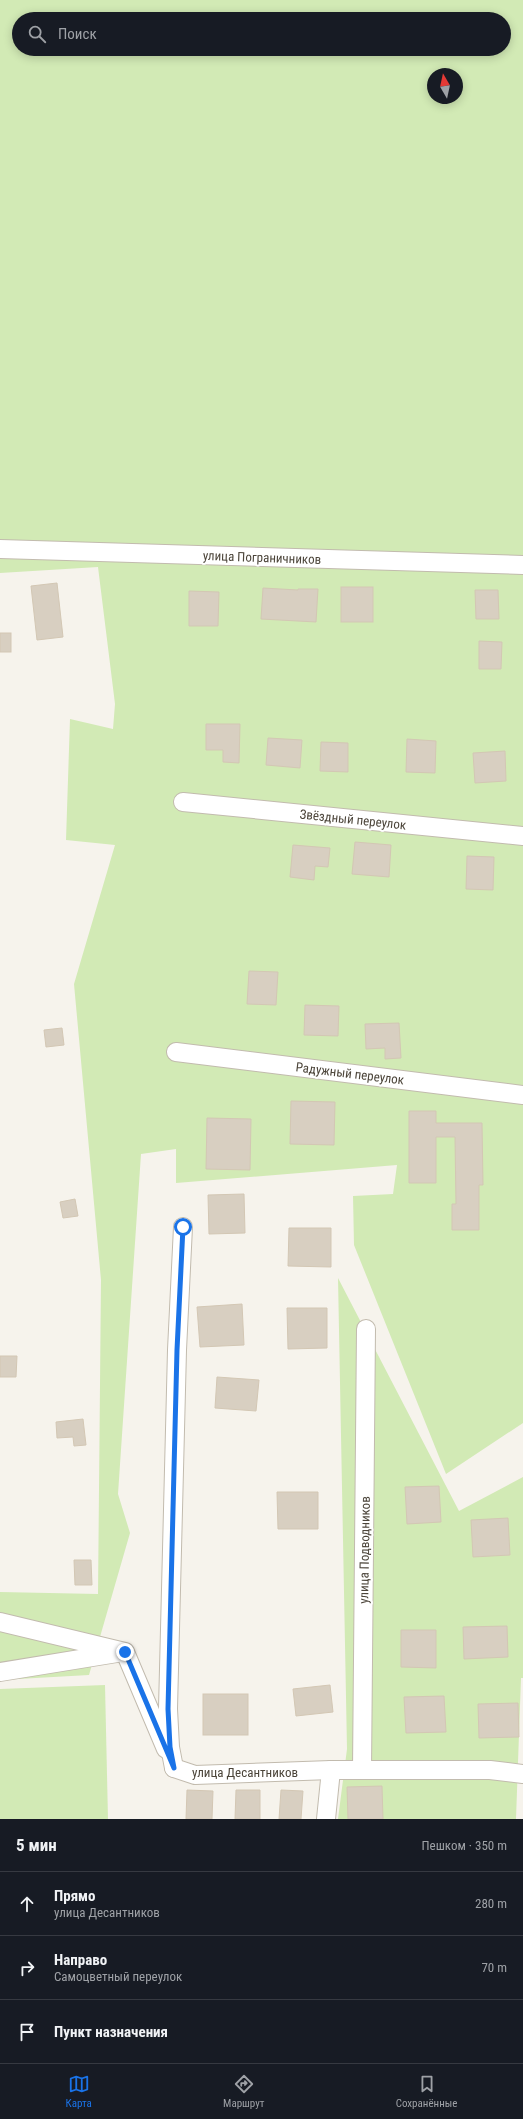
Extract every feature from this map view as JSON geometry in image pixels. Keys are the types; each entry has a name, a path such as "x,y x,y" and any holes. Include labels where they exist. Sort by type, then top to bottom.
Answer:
{"street":[{"name":"улица Пограничников","path":"0,549 523,565"},
{"name":"Звёздный переулок","path":"183,802 523,836"},
{"name":"Радужный переулок","path":"176,1052 523,1095"},
{"name":"улица Десантников","path":"183,1227 177,1350 168,1709 170,1747 174,1768 195,1775 331,1770 490,1770 523,1774"},
{"name":"улица Подводников","path":"362,1770 366,1329"},
{"path":"0,1622 125,1652"},
{"path":"125,1652 174,1768"},
{"path":"0,1672 125,1652"},
{"path":"326,1819 331,1770"}],"green space":[{"path":"0,0 523,0 523,1423 446,1474 354,1245 353,1196 393,1194 397,1165 176,1183 176,1149 141,1154 118,1494 130,1533 89,1675 0,1680 0,1592 98,1594 101,1280 74,984 115,845 66,840 70,719 113,729 115,704 98,567 0,573"},
{"path":"338,1278 459,1511 523,1477 523,1678 521,1678 516,1819 338,1819 347,1749"},
{"path":"105,1685 108,1819 0,1819 0,1689"}],"building":[{"path":"57,583 63,637 37,640 31,586"},
{"path":"341,587 373,587 373,622 341,622"},
{"path":"263,588 298,590 318,589 316,622 261,619"},
{"path":"475,590 498,590 499,619 476,619"},
{"path":"189,591 219,592 218,626 189,626"},
{"path":"0,633 11,633 11,652 0,652"},
{"path":"479,641 502,642 501,669 479,669"},
{"path":"206,724 240,724 239,763 223,762 223,750 206,750"},
{"path":"268,738 302,740 300,768 266,765"},
{"path":"407,739 436,741 435,773 406,772"},
{"path":"321,742 348,743 348,772 320,771"},
{"path":"505,751 506,781 475,783 473,753"},
{"path":"355,842 391,845 389,877 352,874"},
{"path":"293,845 330,848 328,867 315,866 314,880 290,877"},
{"path":"467,856 494,857 493,890 466,889"},
{"path":"249,971 278,972 276,1005 247,1004"},
{"path":"305,1005 339,1006 338,1036 304,1035"},
{"path":"399,1023 401,1058 385,1059 385,1048 366,1049 365,1024"},
{"path":"62,1028 64,1045 46,1047 44,1030"},
{"path":"291,1101 335,1102 334,1145 290,1144"},
{"path":"409,1111 436,1111 436,1123 482,1123 483,1185 479,1185 479,1230 452,1230 452,1204 456,1204 455,1137 436,1137 436,1183 409,1183"},
{"path":"207,1118 251,1119 250,1170 206,1169"},
{"path":"244,1194 245,1233 209,1234 208,1195"},
{"path":"75,1199 78,1216 63,1218 60,1202"},
{"path":"289,1228 331,1228 331,1267 288,1266"},
{"path":"242,1304 244,1345 200,1347 197,1307"},
{"path":"287,1308 327,1308 327,1348 288,1349"},
{"path":"0,1356 17,1356 16,1377 0,1377"},
{"path":"217,1377 259,1380 256,1411 215,1408"},
{"path":"83,1419 86,1445 74,1446 73,1437 57,1438 56,1422"},
{"path":"439,1486 441,1522 407,1524 405,1487"},
{"path":"277,1492 318,1492 318,1529 278,1529"},
{"path":"508,1518 510,1555 473,1557 471,1520"},
{"path":"74,1560 91,1560 92,1585 75,1585"},
{"path":"507,1626 508,1657 464,1659 463,1627"},
{"path":"401,1630 436,1630 436,1668 401,1667"},
{"path":"330,1685 333,1712 296,1716 293,1689"},
{"path":"203,1694 248,1694 248,1735 203,1735"},
{"path":"444,1696 446,1732 406,1733 404,1697"},
{"path":"518,1703 519,1737 479,1738 478,1704"},
{"path":"382,1786 383,1819 348,1819 347,1787"},
{"path":"187,1790 213,1791 212,1819 186,1819"},
{"path":"236,1790 260,1790 260,1819 235,1819"},
{"path":"281,1790 303,1791 301,1819 279,1819"}],"route":[{"path":"125,1652 174,1768 170,1747 168,1709 177,1350 183,1227"}]}
